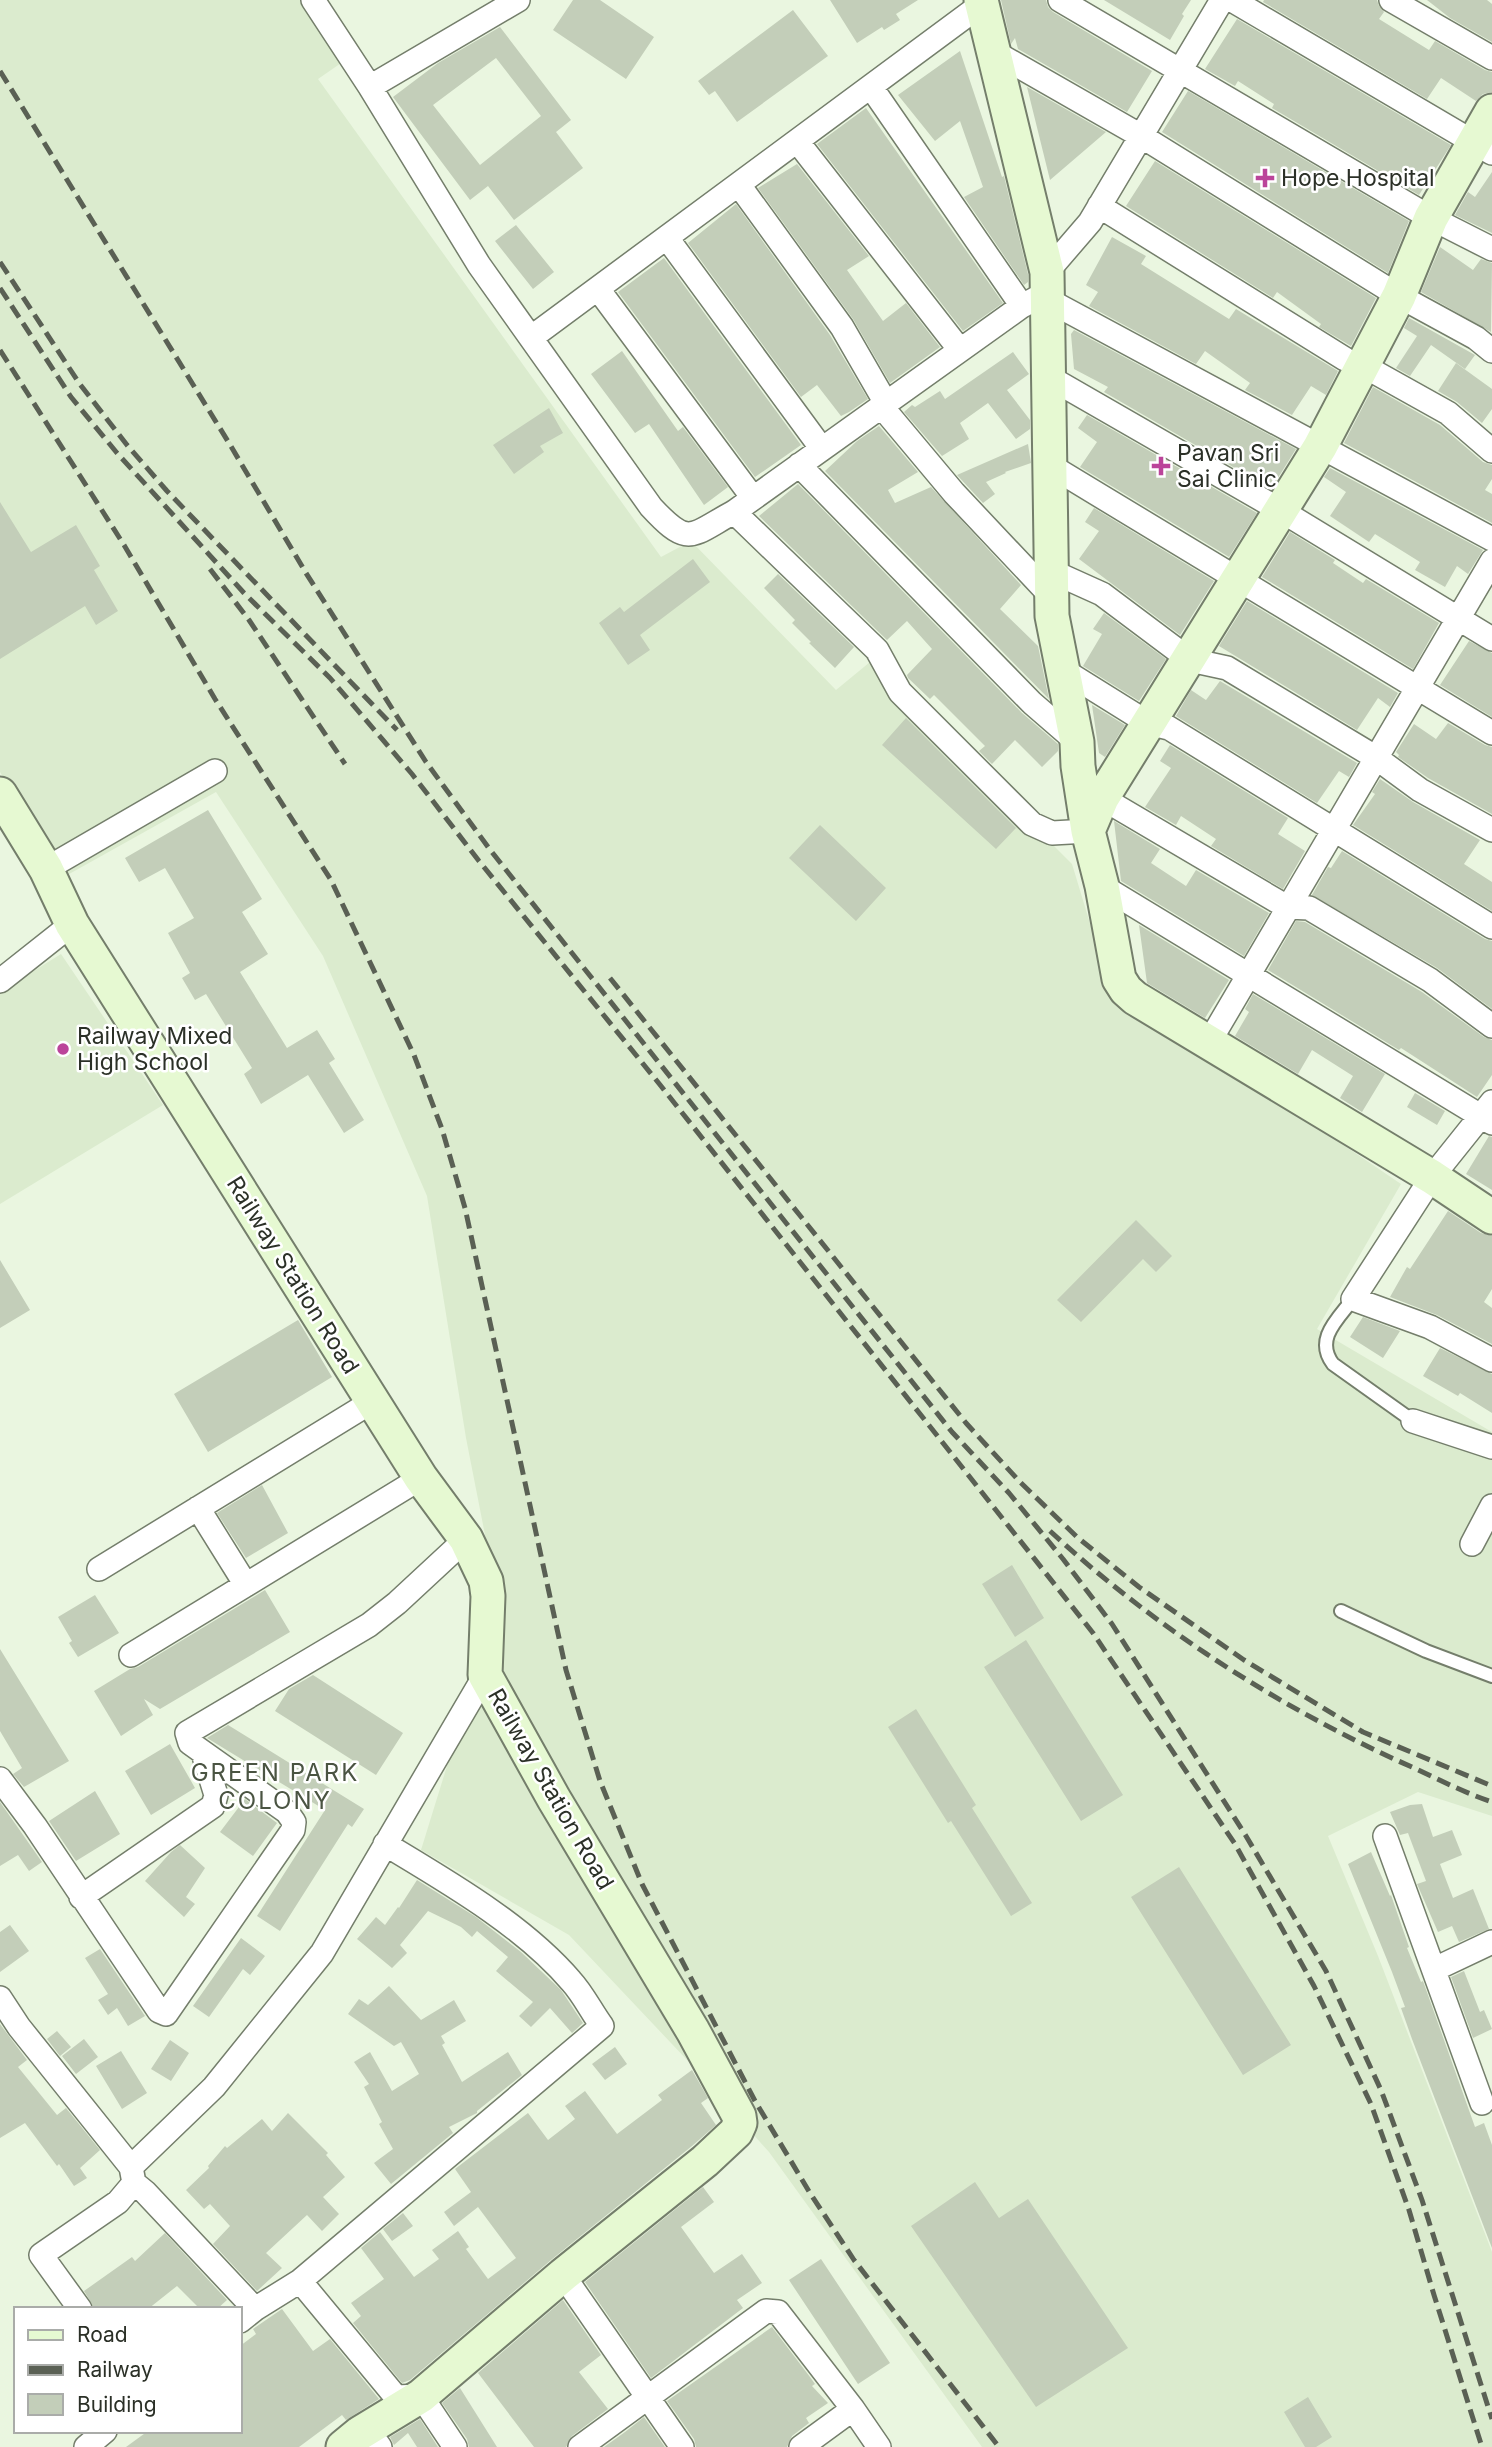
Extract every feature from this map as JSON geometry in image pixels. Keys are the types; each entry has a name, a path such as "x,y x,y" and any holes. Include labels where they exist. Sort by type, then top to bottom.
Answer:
{"street":[{"path":"313,0 370,87 479,265 651,507 681,534 694,534 734,512 885,406 1039,292 1090,222 1222,0"},
{"path":"370,87 518,0"},
{"path":"1060,0 1431,218 1492,249"},
{"path":"1233,0 1482,148"},
{"path":"1391,0 1492,58"},
{"path":"531,337 982,2 994,52 1039,292 1047,376 1051,466 1052,617 1077,742 1088,831 1102,886 1119,979 1126,990 1208,1044 1432,1177 1492,1217"},
{"path":"994,52 1140,136 1399,296 1476,338 1492,351"},
{"path":"871,87 1039,292 1492,539"},
{"path":"1088,831 1102,798 1320,447 1353,362 1399,296 1431,218 1482,148 1492,111"},
{"path":"797,141 960,350"},
{"path":"739,185 842,327 885,406 954,493 1051,584 1102,594 1189,660 1227,668 1375,757 1420,790 1492,830"},
{"path":"1100,206 1353,362 1448,413 1492,452"},
{"path":"667,238 822,449"},
{"path":"598,289 753,498"},
{"path":"1047,376 1280,510 1492,639"},
{"path":"799,465 1032,703 1077,742"},
{"path":"1051,466 1492,733"},
{"path":"734,512 877,650 900,692 1032,824 1052,833 1088,831"},
{"path":"1208,1044 1492,561"},
{"path":"1063,670 1148,723 1169,728 1492,927"},
{"path":"46,869 215,771"},
{"name":"Railway Station Road","path":"0,794 46,869 72,924 421,1478 466,1539 481,1569 488,1596 485,1675 554,1799 693,2031 739,2116 740,2123 736,2132 705,2161 363,2441"},
{"path":"1102,798 1287,908 1309,908 1430,980 1492,1026"},
{"path":"1102,886 1489,1113 1432,1177 1353,1299 1430,1327 1492,1360"},
{"path":"0,981 72,924"},
{"path":"99,1569 373,1401"},
{"path":"1413,1421 1492,1447"},
{"path":"131,1655 421,1478"},
{"path":"1472,1544 1492,1506"},
{"path":"198,1508 246,1584"},
{"path":"0,1779 35,1826 159,2011 166,2014 293,1830 292,1817 203,1753 190,1742 187,1733 369,1625 397,1603 466,1539"},
{"path":"78,2307 41,2255 118,2202 132,2175 215,2087 322,1953 485,1675"},
{"path":"81,1897 213,1806 216,1795 203,1753"},
{"path":"1385,1836 1489,2107"},
{"path":"247,2315 300,2281 601,2026 573,1983 544,1952 457,1888 385,1844"},
{"path":"1435,1969 1492,1942"},
{"path":"0,1997 19,2027 145,2192 240,2307"},
{"path":"563,2275 682,2447"},
{"path":"300,2281 396,2397 421,2396 455,2447"},
{"path":"579,2447 766,2311 772,2310 778,2312 879,2447"},
{"path":"801,2447 853,2409"},
{"path":"86,2447 104,2433"}],"lane":[{"path":"1353,1299 1329,1332 1325,1345 1326,1355 1333,1364 1413,1421"},
{"path":"1341,1611 1426,1651 1492,1676"}],"shaded area":[{"path":"0,0 328,0 360,50 318,79 661,557 691,541 836,690 870,662 1072,864 1109,986 1401,1184 1317,1329 1492,1432 1492,1816 1418,1792 1328,1836 1378,1956 1492,2252 1492,2447 982,2447 769,2152 688,2061 569,1935 421,1850 498,1601 466,1438 427,1196 323,956 216,792 62,878 0,772"},
{"name":"Railway Mixed High School","path":"61,954 163,1105 0,1204 0,992"}],"building":[{"path":"573,0 600,0 654,37 626,79 553,30"},
{"path":"830,0 918,0 896,14 900,20 884,30 882,27 857,43"},
{"path":"1001,0 1046,0 1053,12 1152,71 1127,112 1018,49 1015,38 1011,44"},
{"path":"1104,0 1191,0 1170,40"},
{"path":"1377,0 1384,12 1379,19 1429,50 1435,41 1492,72 1492,92 1483,94 1476,101 1441,78 1427,99 1263,2"},
{"path":"1427,0 1487,0 1492,4 1492,42 1450,18"},
{"path":"793,10 828,56 737,122 715,91 709,95 698,81"},
{"path":"1237,19 1451,145 1419,195 1272,108 1274,104 1238,81 1235,86 1205,69"},
{"path":"500,27 571,120 556,132 583,168 514,220 488,186 470,200 393,97 438,63","holes":["496,58 541,116 480,165 433,105"]},
{"path":"960,51 1002,177 1004,176 1028,274 1028,282 1024,285 964,197 983,187 960,121 935,141 898,95"},
{"path":"1027,87 1106,132 1050,180"},
{"path":"1188,91 1409,221 1388,273 1162,132"},
{"path":"866,108 1003,303 963,331 817,144"},
{"path":"1155,161 1376,298 1351,346 1319,327 1321,324 1277,292 1273,298 1126,206"},
{"path":"797,164 869,256 847,270 883,321 906,303 940,347 890,383 853,319 758,188"},
{"path":"1492,172 1492,233 1455,215 1468,192 1475,197"},
{"path":"736,204 830,335 868,399 849,412 841,416 817,385 801,397 688,243"},
{"path":"516,225 554,272 533,289 495,241"},
{"path":"1112,237 1146,256 1141,264 1229,319 1236,309 1338,371 1326,395 1311,386 1292,415 1245,390 1250,383 1205,351 1196,364 1089,306 1098,292 1086,285"},
{"path":"1440,247 1473,270 1481,259 1492,263 1491,332 1421,292"},
{"path":"664,258 801,445 755,477 618,292"},
{"path":"1409,318 1475,355 1465,369 1431,345 1410,376 1396,368 1417,336 1404,328"},
{"path":"1074,330 1296,449 1271,489 1104,392 1108,387 1074,369 1071,334"},
{"path":"622,351 678,431 683,427 728,487 704,505 649,424 635,433 591,374"},
{"path":"1013,352 1029,374 1007,390 1030,420 1030,429 1016,439 988,403 960,423 969,439 942,456 904,412 940,391 945,399"},
{"path":"1456,363 1492,389 1492,409 1482,423 1457,402 1438,391"},
{"path":"1373,387 1440,425 1483,462 1492,465 1492,479 1485,490 1492,494 1492,523 1344,443"},
{"path":"549,408 563,433 540,446 544,452 514,474 493,445"},
{"path":"1087,415 1257,513 1229,557 1080,467 1097,442 1078,428"},
{"path":"879,426 918,472 888,490 895,503 931,487 1021,585 1000,609 1038,646 1049,699 825,471 857,441"},
{"path":"1028,444 1031,463 986,482 995,494 983,503 957,475"},
{"path":"1330,468 1483,550 1468,574 1457,566 1445,587 1415,570 1420,562 1375,534 1369,542 1330,516 1346,492 1324,477"},
{"path":"798,484 1022,713 1058,744 1058,751 1042,767 1015,740 992,764 979,751 985,746 934,695 930,699 908,678 907,675 932,649 907,621 887,640 759,516"},
{"path":"0,502 31,552 76,525 100,566 94,570 118,611 96,625 85,606 0,659"},
{"path":"1094,508 1214,581 1180,635 1079,559 1099,531 1085,522"},
{"path":"1290,532 1335,560 1333,563 1363,583 1366,579 1439,623 1413,669 1262,577"},
{"path":"693,559 710,582 640,635 650,650 628,665 599,623 620,607 624,612"},
{"path":"778,574 854,647 835,668 809,643 811,642 792,623 795,620 764,588"},
{"path":"1247,601 1398,693 1390,707 1378,698 1357,730 1219,646"},
{"path":"1104,613 1166,659 1139,701 1083,666 1102,634 1093,629"},
{"path":"1469,641 1492,653 1492,717 1440,685"},
{"path":"1220,681 1357,763 1349,777 1339,771 1317,803 1176,716 1191,690 1206,700"},
{"path":"1092,705 1125,725 1105,757 1099,753"},
{"path":"906,718 1016,828 996,849 882,745"},
{"path":"1448,723 1492,747 1492,814 1428,778 1398,757 1396,752 1414,724 1436,739"},
{"path":"1170,745 1288,818 1278,834 1305,851 1283,889 1211,846 1216,839 1181,816 1176,825 1145,807 1171,768 1160,761"},
{"path":"1380,779 1413,802 1480,840 1464,864 1492,882 1492,911 1353,825 1375,794 1372,792"},
{"path":"208,810 262,899 242,912 268,954 240,972 287,1048 317,1030 335,1059 329,1063 364,1120 344,1133 308,1075 261,1104 244,1074 252,1068 206,994 195,1000 182,978 190,973 168,933 194,918 165,868 139,882 125,858"},
{"path":"1114,821 1160,849 1151,863 1186,886 1196,870 1269,913 1244,956 1121,881"},
{"path":"820,825 886,888 856,921 789,858"},
{"path":"1342,851 1492,941 1492,1009 1437,968 1312,895 1328,867 1331,868"},
{"path":"1296,921 1305,922 1422,992 1492,1040 1492,1075 1477,1097 1401,1048 1399,1050 1268,970"},
{"path":"1139,925 1229,980 1205,1018 1147,983"},
{"path":"1253,994 1385,1074 1362,1112 1340,1098 1353,1076 1312,1050 1298,1074 1235,1036 1249,1012 1245,1009"},
{"path":"1415,1093 1445,1111 1437,1125 1407,1107"},
{"path":"1489,1136 1492,1137 1492,1190 1466,1174"},
{"path":"1448,1211 1481,1233 1492,1236 1492,1289 1484,1302 1492,1308 1492,1344 1437,1315 1390,1297 1407,1267 1410,1269"},
{"path":"1136,1220 1172,1256 1156,1272 1143,1259 1081,1322 1057,1300"},
{"path":"0,1260 30,1310 0,1328"},
{"path":"1363,1317 1400,1331 1383,1358 1350,1337"},
{"path":"298,1320 332,1377 208,1452 174,1394"},
{"path":"1440,1348 1492,1374 1492,1413 1460,1393 1458,1396 1423,1376"},
{"path":"262,1485 288,1533 246,1558 217,1513"},
{"path":"1012,1565 1044,1618 1015,1637 982,1584"},
{"path":"265,1590 290,1632 160,1709 144,1699 153,1715 121,1736 94,1691"},
{"path":"95,1595 119,1633 78,1657 58,1617"},
{"path":"1026,1640 1123,1795 1081,1821 984,1667"},
{"path":"0,1649 69,1761 24,1787 13,1774 22,1768 0,1731"},
{"path":"313,1675 403,1733 376,1775 275,1711 289,1689"},
{"path":"916,1709 976,1805 972,1808 1032,1903 1011,1916 888,1727"},
{"path":"228,1725 364,1809 352,1827 348,1824 280,1931 257,1916 325,1810 207,1738"},
{"path":"170,1744 195,1788 151,1815 125,1771"},
{"path":"95,1791 120,1834 76,1861 49,1821"},
{"path":"245,1799 277,1823 253,1856 220,1832"},
{"path":"0,1802 42,1862 29,1871 18,1855 0,1866"},
{"path":"1422,1804 1433,1837 1452,1830 1462,1855 1440,1864 1453,1898 1473,1889 1489,1929 1459,1942 1452,1926 1438,1932 1417,1884 1426,1881 1408,1833 1400,1835 1390,1812"},
{"path":"180,1845 205,1868 186,1897 195,1904 184,1917 145,1881"},
{"path":"1371,1852 1391,1895 1409,1947 1407,1948 1421,1982 1423,1981 1475,2127 1484,2123 1492,2145 1492,2248 1412,2039 1401,2008 1405,2007 1392,1972 1348,1864"},
{"path":"1179,1867 1291,2045 1243,2075 1131,1897"},
{"path":"417,1880 476,1917 521,1952 561,1990 583,2023 572,2033 550,2008 531,2027 519,2016 533,2002 496,1971 508,1957 477,1931 472,1937 461,1927 428,1911 400,1945 407,1953 392,1968 357,1939 376,1917 385,1925"},
{"path":"10,1925 29,1951 0,1972 0,1932"},
{"path":"241,1938 265,1956 250,1975 243,1969 209,2017 193,2006"},
{"path":"100,1949 145,2016 128,2026 117,2008 108,2015 98,2000 108,1994 85,1958"},
{"path":"1464,1971 1480,2012 1484,2010 1492,2029 1473,2038 1451,1977"},
{"path":"389,1986 421,2020 454,2000 466,2021 441,2036 445,2043 442,2045 462,2082 508,2052 522,2075 477,2113 449,2127 453,2133 391,2184 374,2163 393,2149 364,2087 369,2084 354,2062 370,2052 392,2091 419,2074 401,2042 394,2046 348,2014 359,1999 368,2005"},
{"path":"0,2024 27,2060 18,2067 57,2115 66,2108 100,2150 80,2168 87,2178 74,2186 25,2123 0,2138"},
{"path":"57,2031 71,2047 60,2056 47,2039"},
{"path":"84,2039 98,2057 76,2074 62,2056"},
{"path":"170,2040 189,2053 171,2081 151,2069"},
{"path":"615,2047 627,2064 605,2080 592,2064"},
{"path":"121,2051 147,2093 122,2109 96,2066"},
{"path":"692,2070 708,2098 701,2103 716,2125 410,2380 402,2383 353,2323 361,2316 351,2303 384,2279 361,2248 380,2232 414,2277 439,2259 432,2250 458,2231 469,2247 466,2249 488,2279 516,2258 478,2207 454,2226 444,2212 471,2192 455,2169 528,2113 548,2140 575,2119 565,2106 585,2091 617,2134 662,2100 658,2095"},
{"path":"288,2113 328,2153 326,2155 345,2177 323,2197 339,2214 322,2231 307,2215 266,2253 282,2268 257,2291 213,2244 230,2226 210,2204 204,2209 186,2190 209,2168 225,2146 227,2148 262,2119 272,2131"},
{"path":"975,2182 999,2218 1028,2199 1128,2348 1036,2407 911,2226"},
{"path":"703,2187 714,2202 681,2227 714,2273 742,2254 762,2283 737,2300 743,2308 651,2378 585,2282"},
{"path":"403,2213 413,2226 392,2241 383,2229"},
{"path":"165,2233 227,2300 219,2307 198,2307 177,2286 151,2307 94,2307 84,2291 132,2257 135,2261"},
{"path":"821,2259 890,2363 858,2384 789,2280"},
{"path":"563,2300 601,2355 579,2372 608,2409 572,2436 566,2447 534,2447 478,2373"},
{"path":"282,2309 313,2351 330,2339 379,2399 346,2420 342,2415 299,2447 126,2447 145,2433 242,2433 242,2344 256,2334 253,2329"},
{"path":"772,2327 815,2384 812,2386 828,2403 806,2418 809,2423 792,2436 787,2447 696,2447 694,2439 667,2401"},
{"path":"460,2388 497,2447 469,2447 467,2439 442,2403"},
{"path":"1308,2397 1332,2437 1316,2447 1305,2447 1284,2412"},
{"path":"644,2417 665,2447 604,2447 625,2432"},
{"path":"420,2419 438,2447 417,2447 408,2433 394,2445 390,2437"}],"railway":[{"path":"0,71 306,573 426,762 491,851 952,1432 1009,1493 1112,1624 1246,1836 1326,1971 1381,2090 1422,2200 1492,2419"},
{"path":"0,262 79,383 127,445 167,491 397,730"},
{"path":"0,288 71,397 117,453 244,593 330,678 412,774 1093,1633 1235,1844 1314,1986 1371,2104 1409,2210 1482,2447"},
{"path":"0,350 124,545 215,699 331,880 414,1055 442,1129 465,1208 566,1670 600,1781 642,1884 755,2101 810,2193 854,2260 999,2447"},
{"path":"210,569 249,620 345,764"},
{"path":"610,978 966,1423 1020,1482 1077,1537 1139,1587 1244,1660 1363,1732 1492,1786"},
{"path":"1050,1531 1133,1601 1223,1665 1365,1745 1492,1802"}],"place":[{"name":"Hope Hospital","path":"1265,178"},
{"name":"Pavan Sri Sai Clinic","path":"1161,466"},
{"name":"Railway Mixed High School","path":"63,1049"}],"district":[{"name":"GREEN PARK COLONY","path":"275,1786"}]}
